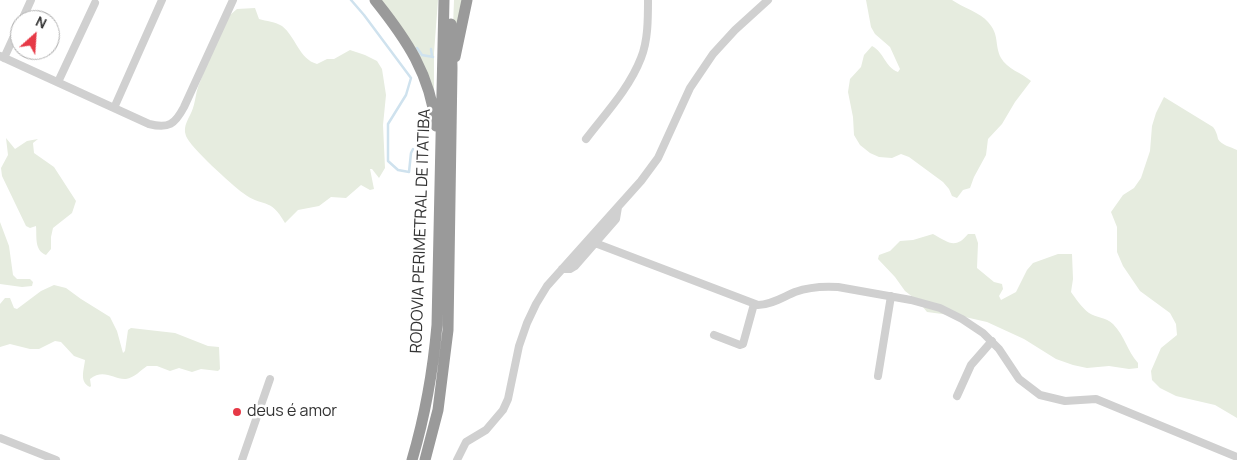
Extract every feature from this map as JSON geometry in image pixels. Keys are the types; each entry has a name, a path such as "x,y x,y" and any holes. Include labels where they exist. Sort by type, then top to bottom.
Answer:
{"highway":[{"path":"375,0 401,34 418,62 431,98 440,145"},
{"name":"RODOVIA PERIMETRAL DE ITATIBA","path":"412,460 420,433 432,368 437,325 444,0"},
{"name":"RODOVIA PERIMETRAL DE ITATIBA","path":"425,460 438,410 448,330 452,68 451,0"},
{"path":"452,68 467,0"}],"street":[{"path":"114,108 162,0"},
{"path":"10,42 2,57 149,124 160,127 170,125 178,119 233,0"},
{"path":"586,139 622,93 642,58 647,27 648,0"},
{"path":"457,460 466,442 486,430 503,410 508,399 519,346 527,323 547,286 641,181 658,158 690,88 713,54 735,30 768,0"},
{"path":"58,82 96,2"},
{"path":"562,269 570,269 575,266 616,219 618,207"},
{"path":"595,243 754,304 769,304 800,290 823,286 920,301 946,310 973,325 992,341 1019,379 1040,395 1065,402 1096,399 1237,458"},
{"path":"878,376 891,296"},
{"path":"714,335 740,345 743,344 754,304"},
{"path":"957,396 971,365 992,341"},
{"path":"242,460 270,379"},
{"path":"0,438 56,460"}],"shaded area":[{"path":"380,0 438,0 434,53 434,90"},
{"path":"454,0 463,0 457,31 453,27"},
{"path":"866,0 952,0 985,19 996,35 1001,58 1011,68 1031,81 1015,102 1002,124 988,139 986,155 970,188 963,190 957,198 952,196 943,182 909,157 901,154 892,158 879,157 860,145 854,135 848,92 850,79 861,67 864,55 872,46 890,67 898,72 900,69 890,47 875,34 871,27"},
{"path":"255,8 259,19 282,26 306,58 317,64 327,59 334,59 350,50 377,61 382,69 386,95 383,125 385,168 379,178 370,169 374,189 370,190 361,185 346,198 331,197 319,206 298,210 285,223 275,209 250,197 221,174 189,141 185,132 210,56 230,15 237,9"},
{"path":"1164,97 1213,127 1219,141 1237,150 1237,418 1215,405 1176,396 1160,388 1152,380 1151,371 1161,348 1177,335 1176,324 1170,313 1140,291 1123,266 1117,252 1117,227 1111,212 1123,195 1134,188 1141,178 1150,151 1152,126"},
{"path":"6,138 15,149 27,141 38,139 33,143 34,153 54,167 76,201 72,213 53,228 51,249 46,255 38,247 36,226 30,228 26,226 2,176 1,168 8,155"},
{"path":"0,222 9,246 13,275 17,279 30,279 33,282 32,286 22,287 0,284"},
{"path":"933,234 947,242 955,243 968,234 975,234 978,243 977,268 994,282 1002,284 1003,289 999,296 1001,300 1016,292 1027,270 1033,263 1058,254 1072,254 1073,279 1071,292 1089,313 1113,324 1138,363 1138,368 1129,369 1109,366 1087,368 1073,365 1056,359 1024,339 987,322 927,312 918,301 905,291 878,259 879,255 890,251 900,241 913,240"},
{"path":"54,285 66,288 110,317 117,331 123,353 125,351 128,330 131,328 175,333 208,346 219,347 220,369 218,371 201,369 192,372 179,368 170,371 157,366 147,366 135,376 126,379 100,374 90,379 90,387 83,379 85,360 74,356 61,342 55,341 39,349 30,349 10,344 0,347 0,304 5,298 10,298 14,308 17,309 41,291"}],"waterway":[{"path":"351,0 411,78 406,95 388,124 388,161 398,170 409,172 413,149"},
{"path":"417,48 422,55 433,57"},
{"path":"431,49 432,56"}],"place":[{"name":"deus é amor","path":"237,412"}]}
